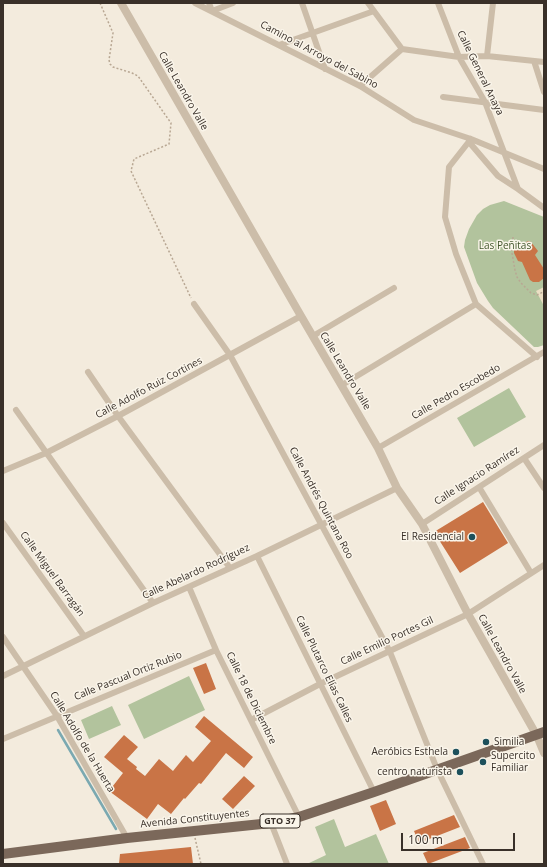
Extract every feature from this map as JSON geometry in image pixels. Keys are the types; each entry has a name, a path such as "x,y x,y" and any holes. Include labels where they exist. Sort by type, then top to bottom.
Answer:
{"main road":[{"name":"Avenida Constituyentes","path":"3,854 127,838 271,823 299,817 540,734"}],"street":[{"name":"Calle Leandro Valle","path":"121,3 378,448 397,488 422,524 468,614 540,734 544,753"},
{"name":"Camino al Arroyo del Sabino","path":"195,3 360,86 414,120 504,152 544,170"},
{"path":"209,3 212,11 233,3"},
{"path":"302,3 325,69"},
{"path":"368,3 402,49 459,57 488,56 544,62"},
{"name":"Calle General Anaya","path":"438,3 459,57 485,102 518,189"},
{"path":"488,56 493,3"},
{"path":"280,46 374,12"},
{"path":"360,86 402,49"},
{"path":"534,61 544,92"},
{"path":"443,97 544,110"},
{"path":"537,356 476,304 456,254 445,217 449,167 470,141 498,176 544,208"},
{"path":"312,336 394,288"},
{"name":"Calle Andrés Quintana Roo","path":"194,304 230,355 390,652 437,769 483,864"},
{"path":"342,385 476,304"},
{"name":"Calle Adolfo Ruiz Cortines","path":"3,471 46,453 118,416 301,316"},
{"name":"Calle Pedro Escobedo","path":"378,448 544,352"},
{"path":"88,372 118,416 230,568"},
{"path":"16,410 153,603"},
{"name":"Calle Ignacio Ramírez","path":"422,524 544,445"},
{"path":"524,458 544,488"},
{"path":"479,487 531,573"},
{"name":"Calle Abelardo Rodríguez","path":"3,676 153,603 257,556 397,488"},
{"name":"Calle Miguel Barragán","path":"3,524 84,636"},
{"name":"Calle Plutarco Elías Calles","path":"257,556 374,792"},
{"name":"Calle Emilio Portes Gil","path":"251,720 320,684 468,614 544,565"},
{"name":"Calle 18 de Diciembre","path":"189,587 216,650 299,817"},
{"name":"Calle Adolfo de la Huerta","path":"3,637 57,716 127,838"},
{"name":"Calle Pascual Ortiz Rubio","path":"3,739 216,650"},
{"path":"271,823 287,864"}],"path":[{"path":"100,3 113,33 109,60 110,64 138,76 171,123 168,144 134,159 131,171 194,304"},
{"path":"513,237 512,252 517,277 531,293 537,295 544,292"},
{"path":"194,831 201,864"}],"green space":[{"name":"Las Peñitas","path":"504,201 544,217 544,345 538,347 534,347 493,308 477,283 464,247 469,229 477,215 490,205"},
{"path":"509,388 526,417 474,447 457,418"},
{"path":"189,676 205,710 144,739 128,705"},
{"path":"112,706 121,725 89,739 81,720"},
{"path":"334,819 345,847 376,834 389,864 307,864 326,855 315,827"}],"shaded area":[{"path":"544,287 544,306 536,291"}],"building":[{"path":"528,241 531,242 538,251 535,255 544,269 544,278 539,282 533,282 530,280 522,262 518,261 514,253 514,250"},
{"name":"El Residencial","path":"483,502 508,543 460,573 434,532"},
{"path":"206,663 216,689 204,694 193,668"},
{"path":"204,716 253,757 244,768 226,753 201,784 199,783 185,799 184,798 171,814 158,804 147,819 109,791 123,773 104,757 124,735 138,747 127,759 145,776 159,759 173,771 186,755 193,762 211,741 195,727"},
{"path":"244,776 255,786 233,809 222,799"},
{"path":"386,800 396,824 380,831 370,806"},
{"path":"454,815 460,827 419,843 414,831"},
{"path":"465,837 470,848 428,864 423,853"},
{"path":"191,847 193,864 119,864 120,854"}],"waterway":[{"path":"58,730 116,829"}],"place":[{"name":"El Residencial","path":"472,537"},
{"name":"Similia","path":"486,742"},
{"name":"Aeróbics Esthela","path":"456,752"},
{"name":"Supercito Familiar","path":"483,762"},
{"name":"centro naturista","path":"460,772"}]}
